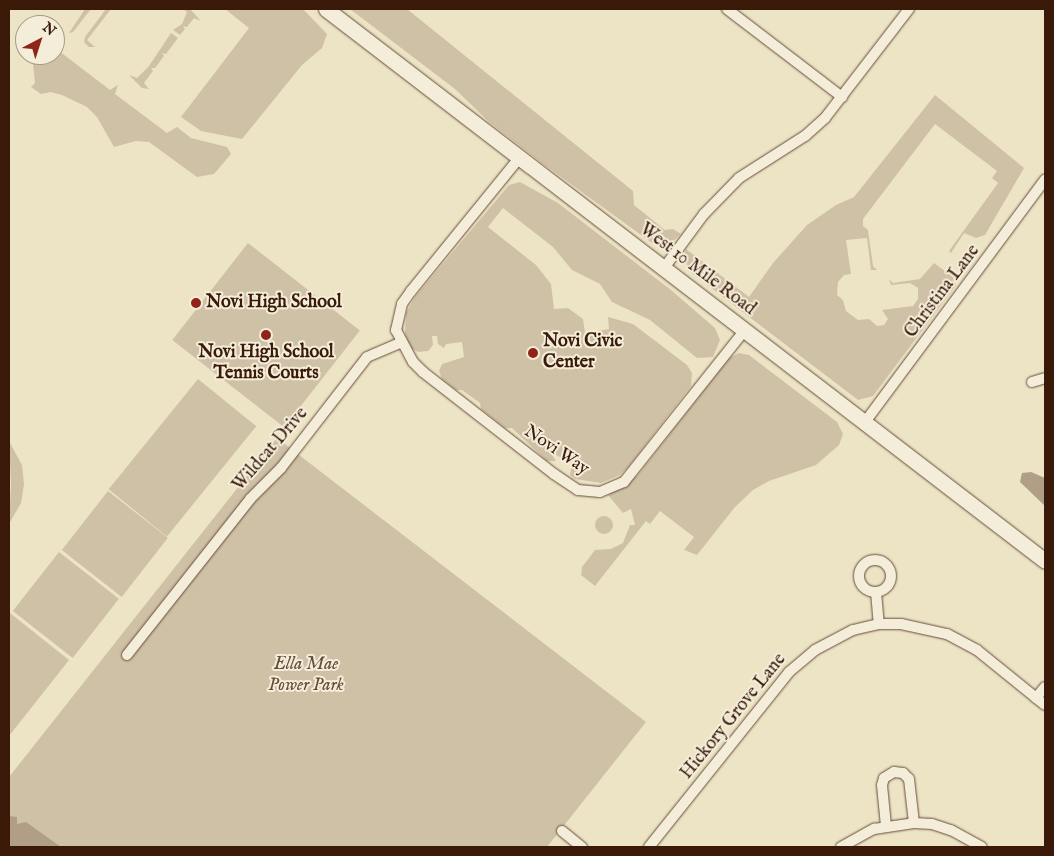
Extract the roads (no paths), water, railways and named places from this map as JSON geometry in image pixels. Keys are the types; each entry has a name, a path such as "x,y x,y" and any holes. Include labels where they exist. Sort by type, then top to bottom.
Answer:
{"main road":[{"name":"West 10 Mile Road","path":"326,9 1045,561"}],"street":[{"path":"727,9 842,97"},
{"path":"664,268 731,185 812,130 842,97 909,9"},
{"path":"400,343 396,330 402,304 520,157"},
{"name":"Christina Lane","path":"865,422 1045,180"},
{"name":"Novi Way","path":"400,343 424,372 554,474 578,490 600,492 624,482 632,474 745,330"},
{"name":"Wildcat Drive","path":"127,655 250,499 281,468 367,357 400,343"},
{"path":"1032,382 1045,378"},
{"path":"876,592 878,624"},
{"name":"Hickory Grove Lane","path":"649,847 800,660 842,635 878,624 924,628 947,634 977,650 1045,705"},
{"path":"1036,698 1045,687"},
{"path":"886,826 882,785 887,775 894,772 903,774 909,779 914,823"},
{"path":"842,847 855,838 886,826 914,823 932,824 951,830 982,847"},
{"path":"562,831 582,847"}],"place":[{"name":"Novi High School","path":"196,303"},
{"name":"Novi High School Tennis Courts","path":"266,335"},
{"name":"Novi Civic Center","path":"533,353"}],"park label":[{"name":"Ella Mae Power Park","path":"306,676"}]}
